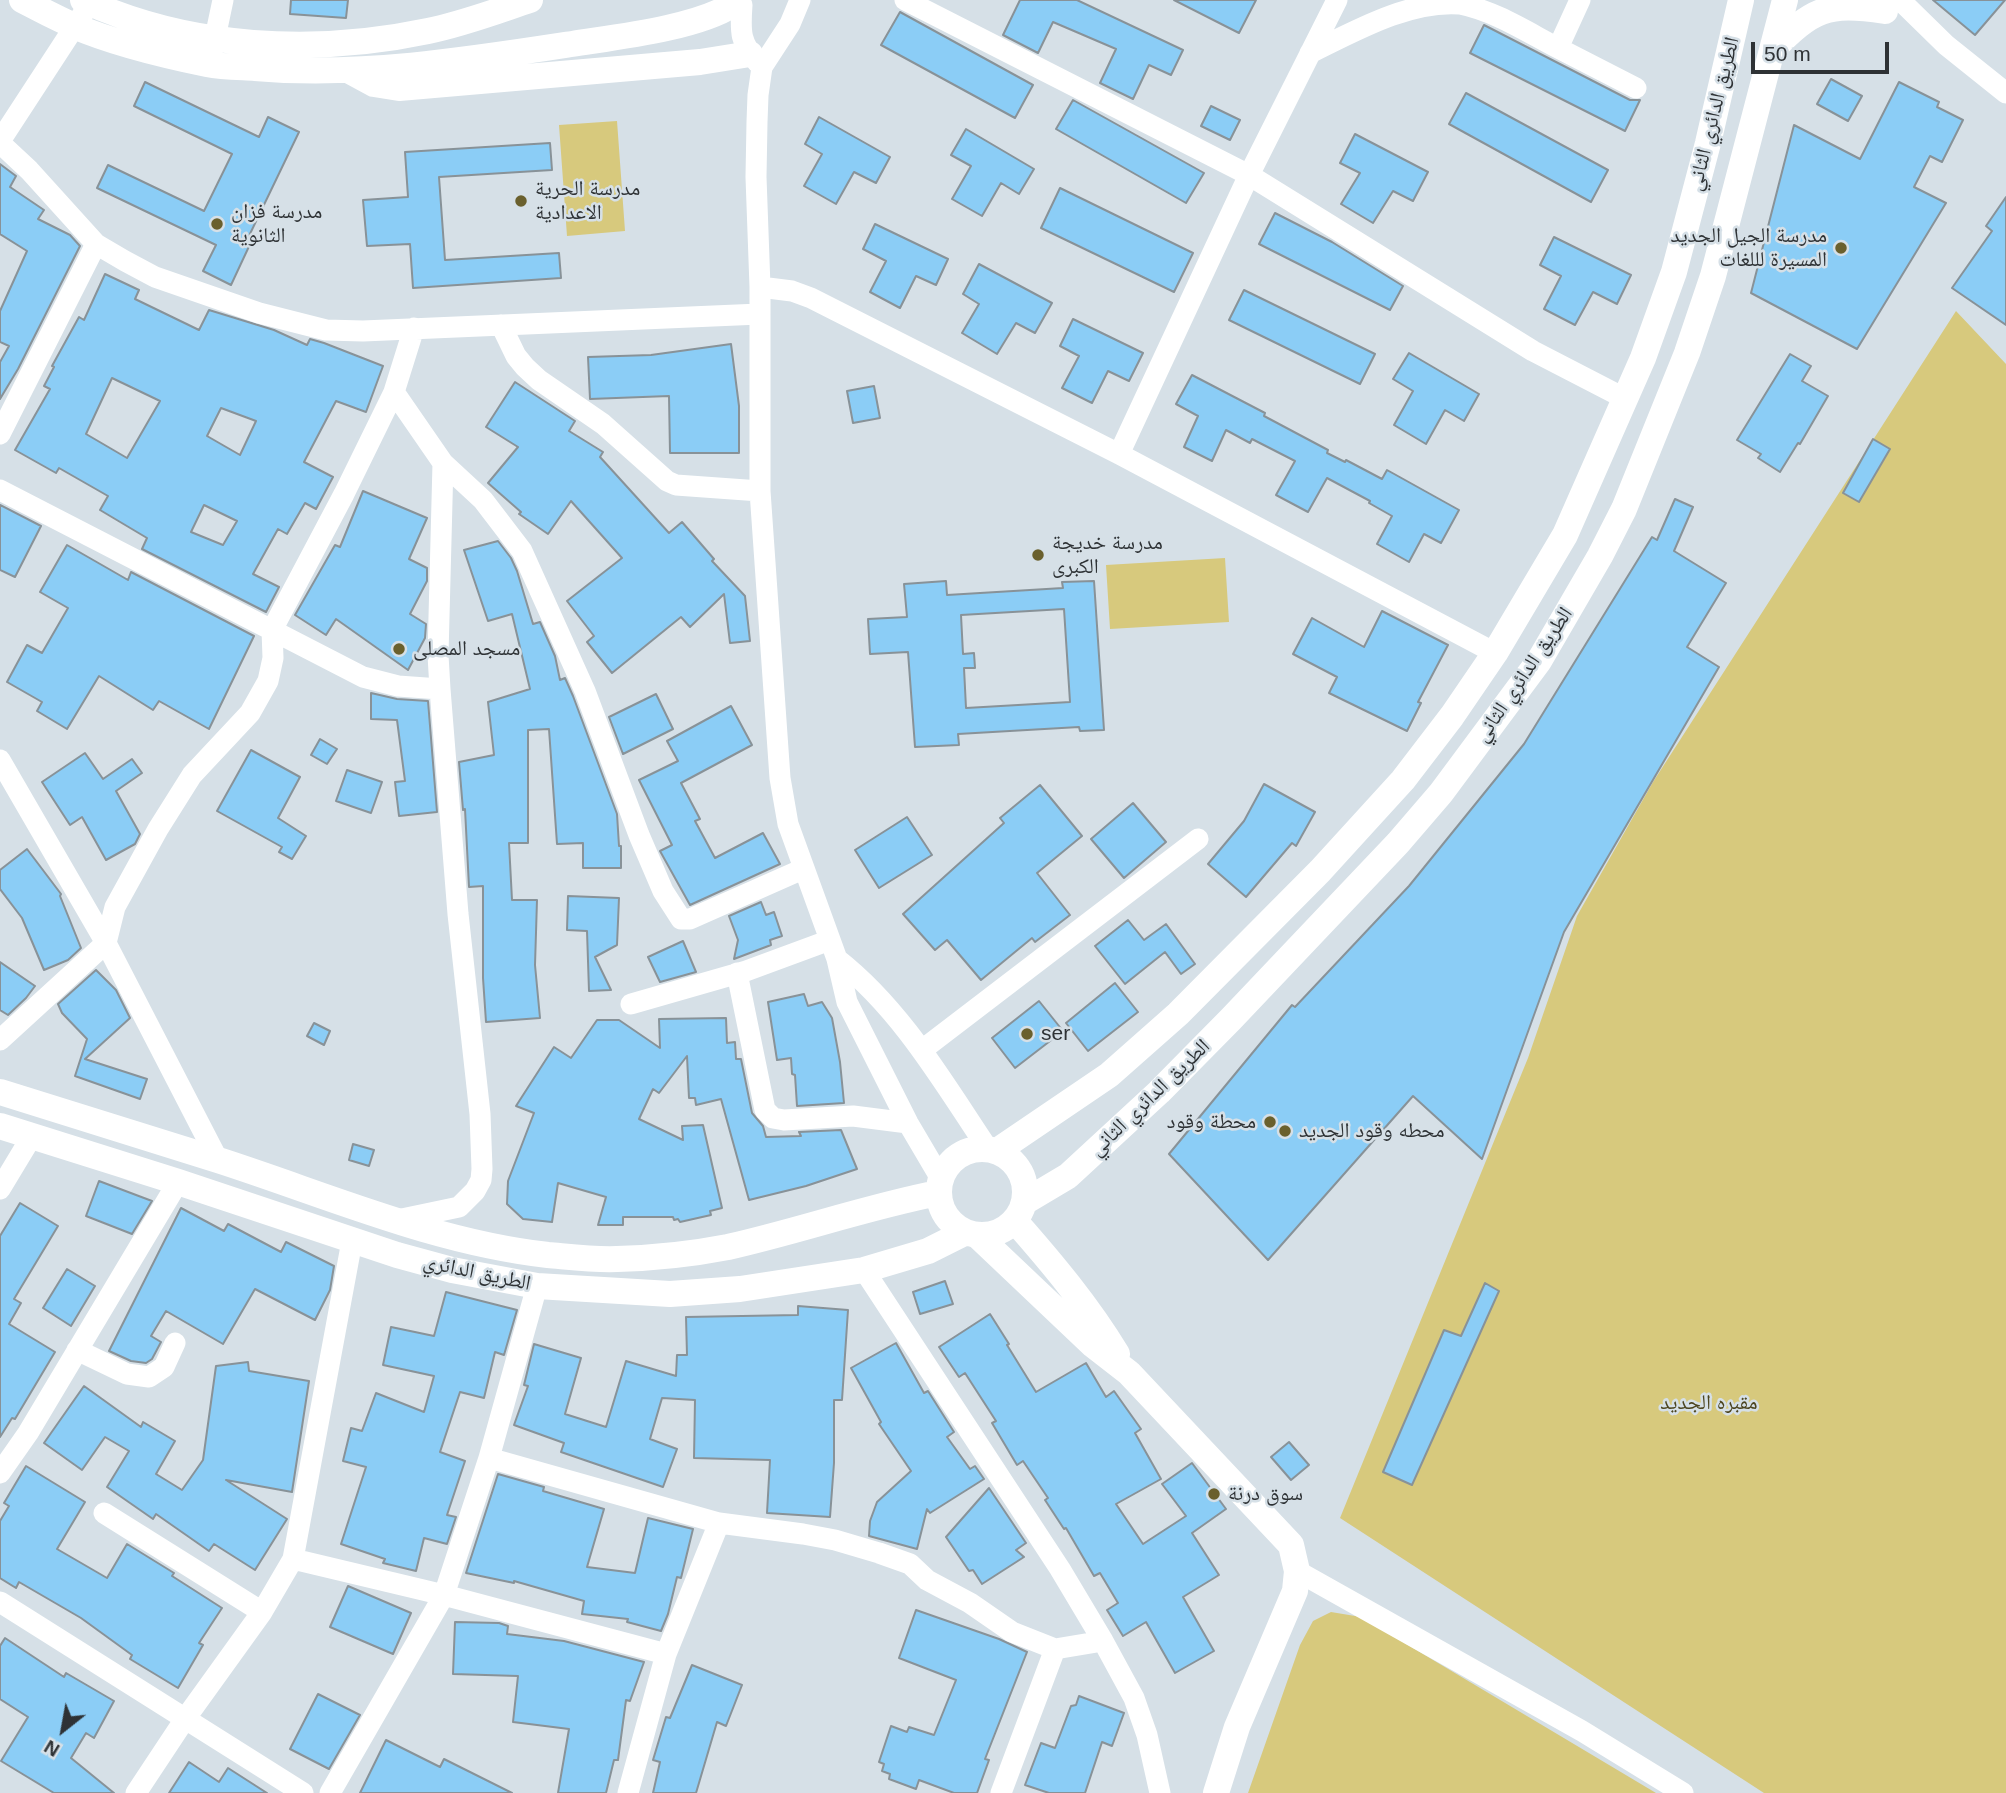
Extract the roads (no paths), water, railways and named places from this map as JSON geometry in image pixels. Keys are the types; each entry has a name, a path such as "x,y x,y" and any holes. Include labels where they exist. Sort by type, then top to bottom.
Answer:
{"main road":[{"path":"22,0 76,26 150,51 210,65 297,72 350,71 497,55 635,34 707,17 737,3"},
{"path":"87,1 155,26 215,38 293,46 373,41 430,31 530,0"},
{"name":"الطريق الدائري الثاني","path":"993,1150 1108,1076 1188,1005 1320,871 1403,780 1452,716 1495,653 1565,535 1643,358 1674,272 1708,143 1741,0"},
{"name":"الطريق الدائري الثاني","path":"1020,1211 1068,1176 1160,1092 1398,843 1441,793 1539,661 1624,509 1687,353 1713,276 1785,0"},
{"path":"1770,51 1801,22 1824,11 1884,4"},
{"path":"350,71 374,84 399,88 700,62 756,61"},
{"name":"الطريق الدائري","path":"0,1092 218,1160 323,1198 449,1236 514,1251 615,1259 678,1255 727,1247 940,1186"},
{"name":"الطريق الدائري","path":"0,1126 352,1241 452,1270 537,1286 670,1294 740,1289 864,1270 928,1251 971,1234"},
{"path":"971,1234 998,1233 1020,1211 1026,1185 1021,1171 1011,1159 993,1150 973,1149 959,1155 948,1165 940,1186 942,1209 952,1223 971,1234 1093,1345 1129,1373 1286,1537 1294,1553 1297,1571 1295,1591 1237,1727 1216,1793"},
{"path":"1020,1211 1052,1264 1088,1310 1129,1373"}],"street":[{"path":"210,65 223,0"},
{"path":"756,61 790,24 800,0"},
{"path":"905,0 1249,175 1533,351 1624,398"},
{"path":"1119,454 1249,175 1336,0"},
{"path":"1558,48 1580,0"},
{"path":"87,1 76,26 0,142 96,244 155,277 299,324 345,332 760,314"},
{"path":"1310,53 1401,8 1441,1 1492,7 1558,48 1636,88"},
{"path":"737,3 740,29 756,61 758,95 756,177 760,287 760,491 780,778 788,824 833,950 847,1002 940,1186"},
{"path":"1884,4 1946,45 2006,93"},
{"path":"0,434 96,244"},
{"path":"760,287 792,291 811,298 1119,454 1495,653"},
{"path":"501,325 516,356 525,367 539,380 603,424 667,481 676,485 760,491"},
{"path":"0,1041 106,943 110,921 127,883 171,807 192,775 250,713 263,691 272,670 272,630 344,494 394,391 414,328"},
{"path":"394,391 443,463 482,500 522,551 585,691 663,891 681,919 690,919 803,869"},
{"path":"397,1220 459,1207 475,1191 481,1180 482,1169 480,1115 458,914 438,655 443,463"},
{"path":"0,490 363,677 398,686 440,689"},
{"path":"0,760 106,943 218,1160"},
{"path":"922,1050 1198,839"},
{"path":"833,950 874,992 922,1050 993,1150"},
{"path":"631,1004 737,973 833,950"},
{"path":"737,973 765,1110 769,1115 784,1120 853,1116 908,1123"},
{"path":"0,1189 32,1136"},
{"path":"0,1473 28,1433 177,1182"},
{"path":"136,1793 262,1612 293,1559 352,1241"},
{"path":"864,1270 1060,1569 1103,1641 1134,1698 1147,1735 1160,1793"},
{"path":"330,1793 444,1595 489,1458 537,1286"},
{"path":"77,1350 127,1374 149,1377 164,1367 175,1343"},
{"path":"489,1458 719,1523 824,1538 879,1553 909,1564 927,1580 970,1603 1012,1632 1055,1649 1103,1641"},
{"path":"103,1513 262,1612"},
{"path":"628,1793 666,1654 719,1523"},
{"path":"293,1559 444,1595 666,1654"},
{"path":"1297,1571 1582,1731 1683,1793"},
{"path":"0,1602 303,1793"},
{"path":"1001,1793 1055,1649"}],"place":[{"name":"مدرسة الحرية الاعدادية","path":"521,201"},
{"name":"مدرسة فزان الثانوية","path":"217,224"},
{"name":"مدرسة الجيل الجديد المسيرة لللغات","path":"1841,248"},
{"name":"مدرسة خديجة الكبرى","path":"1038,555"},
{"name":"مسجد المصلى","path":"399,649"},
{"name":"ser","path":"1027,1034"},
{"name":"محطة وقود","path":"1270,1122"},
{"name":"محطه وقود الجديد","path":"1285,1131"},
{"name":"سوق درنة","path":"1214,1494"}],"park label":[{"name":"مقبره الجديد","path":"1709,1403"}]}
